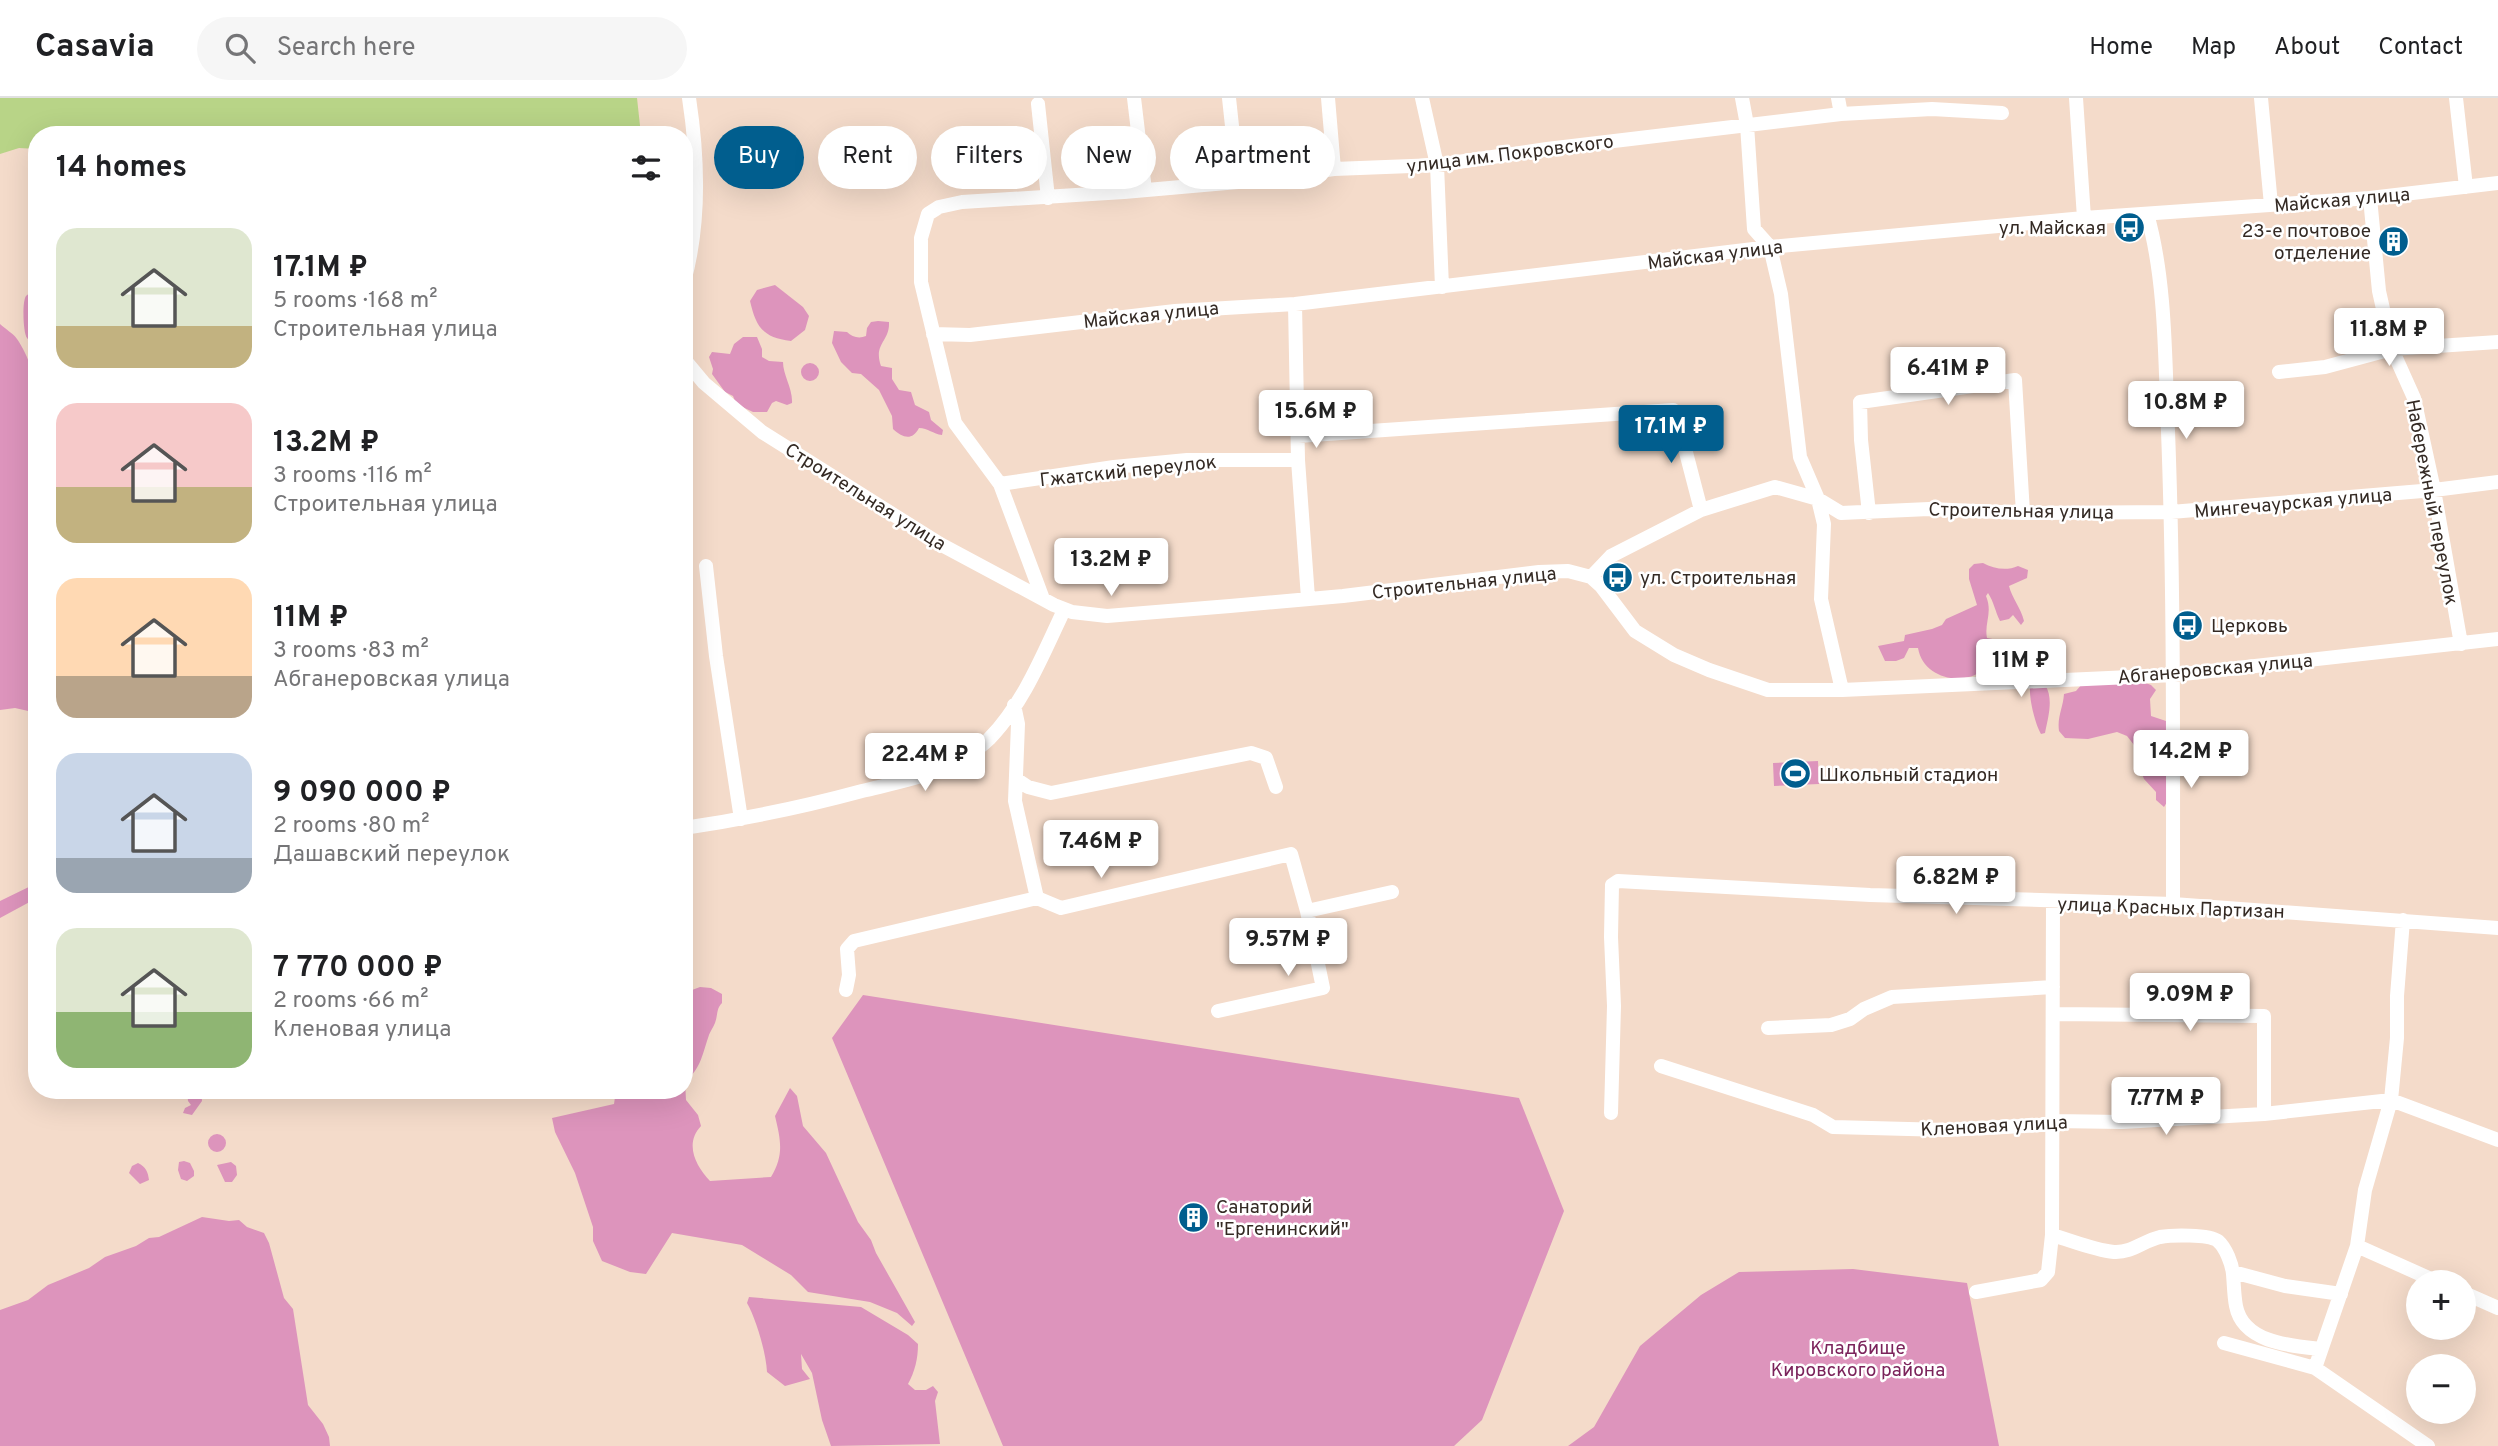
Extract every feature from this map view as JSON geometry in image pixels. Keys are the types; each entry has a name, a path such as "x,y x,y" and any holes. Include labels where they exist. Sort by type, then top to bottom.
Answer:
{"street":[{"path":"689,98 691,126"},
{"path":"1134,98 1146,190"},
{"path":"1229,98 1232,126"},
{"path":"1328,98 1330,126"},
{"path":"1422,98 1437,165 1442,287"},
{"path":"1742,98 1754,229 1770,247 1782,294 1800,457 1818,499 1824,524 1821,599 1842,690"},
{"path":"1838,98 1841,114"},
{"path":"2076,98 2084,218"},
{"path":"2261,98 2271,205"},
{"path":"2456,98 2466,187"},
{"path":"1038,104 1048,198"},
{"name":"улица им. Покровского","path":"1335,169 1437,165 1746,123 1932,104 2002,113"},
{"path":"693,146 693,236"},
{"name":"Майская улица","path":"933,334 970,335 1175,311 1295,304 1770,247 2084,218 2370,198 2498,183"},
{"name":"улица им. Покровского","path":"1043,599 1000,484 955,423 921,282 921,238 928,214 939,207 962,202 1170,188"},
{"name":"Набережный переулок","path":"2370,198 2379,291 2392,349 2414,398 2434,490 2461,644"},
{"path":"2147,214 2156,245 2164,345 2171,512 2174,675 2173,904"},
{"path":"1295,304 1298,460 1308,598"},
{"path":"2279,372 2325,367 2392,349 2498,342"},
{"name":"Строительная улица","path":"693,370 704,383 762,432 940,544 1064,610 1107,616 1343,596 1539,572 1568,571 1591,578 1611,555 1701,510 1775,487 1818,499 1841,513 1929,509 2023,513 2171,512"},
{"path":"1868,513 1860,402 2015,380 2023,513"},
{"path":"1298,436 1673,410 1701,510"},
{"name":"Гжатский переулок","path":"1000,484 1114,467 1187,460 1298,460"},
{"name":"Мингечаурская улица","path":"2171,512 2434,490 2498,482"},
{"path":"706,566 716,656 741,819"},
{"name":"Абганеровская улица","path":"1591,578 1601,586 1634,632 1674,655 1768,690 1842,690 2174,675 2498,639"},
{"path":"693,827 816,803 936,772 966,758 989,738 1014,705 1040,663 1064,610"},
{"path":"1014,705 1018,724 1015,801 1037,898"},
{"path":"1016,779 1028,787 1051,793 1251,753 1266,758 1276,787"},
{"path":"846,990 849,975 847,950 854,941 1037,898 1061,908 1291,854 1307,911 1323,988 1218,1011"},
{"name":"улица Красных Партизан","path":"1611,1113 1614,1006 1611,908 1612,885 1618,881 2053,902 2173,904 2498,928"},
{"path":"1307,911 1392,892"},
{"path":"1976,1292 2041,1280 2048,1272 2052,1235 2053,902"},
{"path":"2315,1368 2357,1246 2365,1190 2391,1100 2398,1038 2403,920"},
{"path":"1768,1028 1831,1025 1850,1019 1864,1009 1892,997 2053,987"},
{"path":"2054,1014 2264,1016 2264,1114"},
{"name":"Кленовая улица","path":"1661,1066 1813,1115 1833,1127 1946,1130 2041,1125 2053,1121 2122,1122 2264,1114 2391,1100 2498,1140"},
{"path":"2052,1235 2076,1244 2113,1252 2129,1251 2159,1238 2209,1237 2219,1242 2227,1255 2233,1272 2236,1309 2255,1334 2284,1344 2321,1349"},
{"path":"2357,1246 2411,1270"},
{"path":"2233,1272 2285,1286 2341,1294"},
{"path":"2476,1298 2498,1308"},
{"path":"2224,1343 2315,1368 2428,1446"}],"green space":[{"path":"775,285 803,307 809,316 805,330 791,341 767,334 758,324 752,310 750,301 757,290"},
{"path":"28,295 28,339 24,317"},
{"path":"871,322 889,322 889,329 879,352 881,366 892,368 892,379 899,390 911,392 915,405 929,412 931,420 943,430 942,435 919,428 910,436 897,432 893,429 892,416 879,390 861,374 852,373 841,362 832,343 834,331 863,337 866,336"},
{"path":"0,324 15,337 28,360 28,711 15,708 0,710"},
{"path":"743,337 757,337 762,357 769,361 783,362 792,403 787,405 776,401 767,412 753,412 736,404 733,396 725,392 712,374 709,357 712,352 730,354 734,344"},
{"path":"810,363 816,366 819,372 816,378 810,381 804,378 801,372 804,366"},
{"path":"1983,563 2000,569 2018,566 2028,570 2027,578 2009,586 2023,616 2021,625 2013,615 2000,621 1988,593 1986,596 1989,608 1987,638 2001,642 2011,649 2023,674 2002,676 1983,670 1965,678 1944,677 1927,666 1918,648 1909,648 1904,658 1885,661 1878,646 1904,641 1905,635 1942,625 1946,619 1977,605 1969,579 1969,569 1974,564"},
{"path":"2143,682 2156,690 2150,699 2151,716 2169,722 2170,797 2164,807 2156,800 2156,792 2144,779 2135,756 2134,745 2127,736 2117,732 2088,739 2065,738 2059,731 2064,694 2076,691 2082,684"},
{"path":"2045,685 2050,708 2045,733 2041,734 2030,698 2030,686"},
{"name":"Школьный стадион","path":"1818,761 1819,784 1774,786 1773,763"},
{"path":"28,887 28,903 0,918 0,901"},
{"path":"711,988 722,994 722,1003 700,1062 693,1073 693,990"},
{"path":"863,995 1519,1098 1564,1211 1482,1420 1454,1446 1003,1446 832,1038"},
{"path":"790,1088 797,1096 803,1126 826,1153 858,1222 871,1240 915,1322 912,1326 897,1313 870,1302 808,1292 791,1275 742,1245 672,1233 646,1274 630,1272 602,1261 593,1241 593,1227 575,1173 555,1132 552,1118 614,1104 615,1099 686,1099 698,1115 701,1126 693,1140 694,1155 700,1169 710,1181 771,1177 778,1162 780,1148 775,1116"},
{"path":"202,1099 192,1115 183,1113 185,1108 191,1105 188,1101"},
{"path":"217,1134 223,1137 226,1143 223,1149 217,1152 211,1149 208,1143 211,1137"},
{"path":"179,1162 190,1163 194,1171 194,1176 187,1181 181,1179 178,1170"},
{"path":"231,1162 236,1166 237,1175 232,1182 225,1182 217,1165"},
{"path":"138,1163 146,1170 149,1180 140,1184 129,1173 132,1166"},
{"path":"202,1217 239,1220 247,1227 264,1233 284,1298 293,1309 308,1405 323,1424 330,1446 0,1446 0,1310 28,1300 48,1285 89,1268 105,1257"},
{"name":"Кладбище Кировского района","path":"1853,1269 1967,1283 1999,1446 1568,1446 1594,1427 1640,1346 1701,1295 1739,1272"},
{"path":"749,1297 861,1307 908,1335 918,1344 916,1365 908,1384 915,1390 926,1390 933,1386 938,1392 935,1401 940,1444 831,1446 822,1420 812,1373 801,1354 802,1369 810,1379 785,1386 767,1372 760,1336 747,1303"}],"shaded area":[{"path":"0,98 637,98 640,126 28,126 28,148 19,148 0,154"}],"place":[{"name":"ул. Майская","path":"2129,227"},
{"name":"23-е почтовое отделение","path":"2394,241"},
{"name":"ул. Строительная","path":"1617,577"},
{"name":"Церковь","path":"2188,625"},
{"name":"Школьный стадион","path":"1796,774"},
{"name":"Санаторий \"Ергенинский\"","path":"1193,1217"}]}
